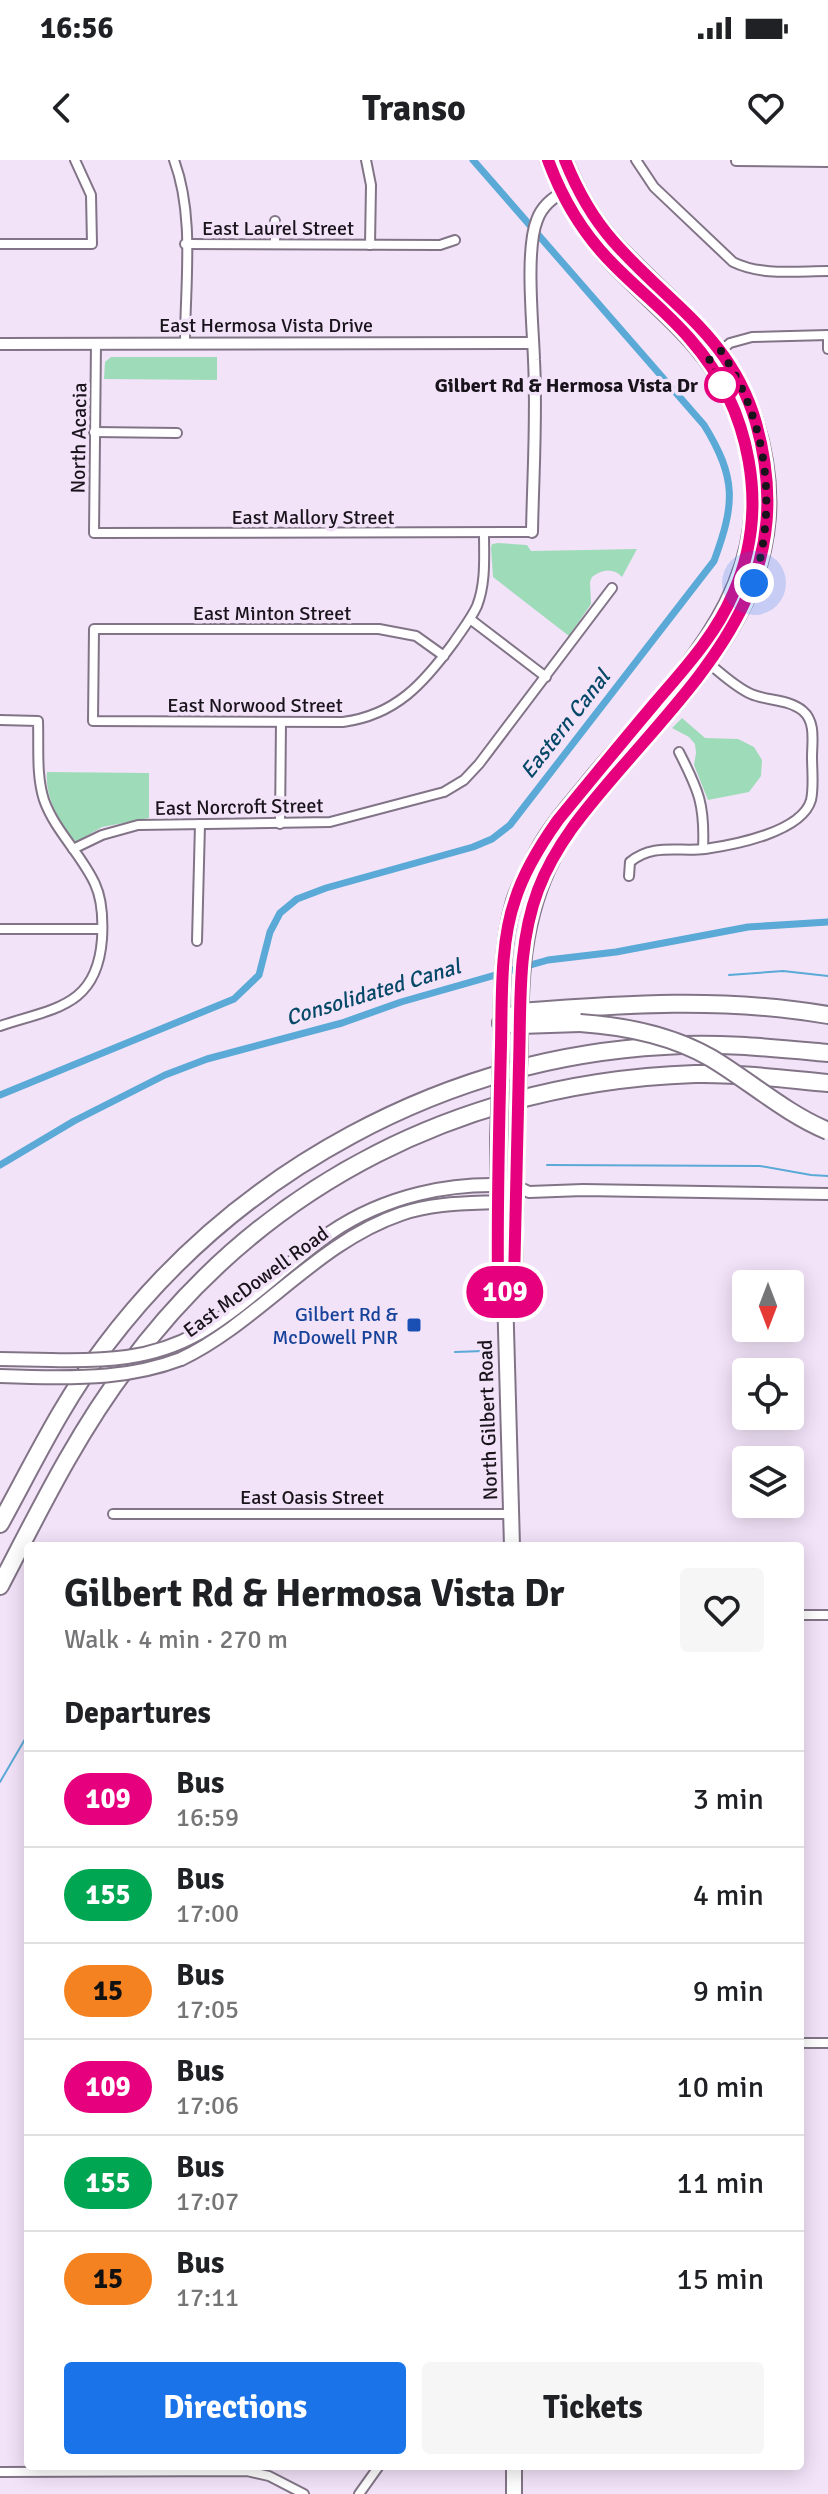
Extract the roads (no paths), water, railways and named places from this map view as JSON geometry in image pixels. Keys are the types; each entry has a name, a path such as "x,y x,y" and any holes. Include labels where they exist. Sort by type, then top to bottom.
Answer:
{"highway":[{"path":"501,1023 696,1002 760,1005 828,1015"},
{"path":"520,1019 630,1028 674,1041 709,1057 789,1112 828,1131"},
{"path":"0,1524 78,1386 104,1347 172,1267 224,1220 273,1183 339,1141 393,1113 465,1085 589,1055 694,1045 828,1053"},
{"path":"0,1586 89,1423 129,1364 168,1316 217,1266 311,1190 398,1142 468,1114 534,1095 591,1084 697,1074 828,1083"}],"main road":[{"name":"North Gilbert Road","path":"505,1293 514,1281 520,1193 517,1134 520,981 524,945 539,889 568,832 710,664 736,623 762,556 767,505 764,462 755,420 743,389 715,356 611,262 592,239 568,190 548,160"},
{"name":"North Gilbert Road","path":"565,160 568,190"},
{"name":"North Gilbert Road","path":"512,1542 505,1293 498,1282 498,1140 503,988 515,899 546,837 697,654 734,593 748,545 753,488 738,417 715,356"},
{"name":"East McDowell Road","path":"0,1359 99,1361 135,1357 166,1348 199,1333 223,1317 330,1234 369,1210 416,1194 498,1185 520,1193"},
{"name":"East McDowell Road","path":"0,1376 118,1376 160,1367 214,1341 325,1257 379,1224 422,1208 498,1203 520,1193"},
{"path":"514,2470 514,2494"}],"street":[{"path":"0,244 92,244 91,195 75,160"},
{"path":"174,160 182,186 185,343"},
{"path":"366,160 371,185 370,245"},
{"path":"636,160 654,187 678,212 726,257 745,269 828,271"},
{"path":"736,161 828,162"},
{"path":"532,532 533,243 537,218 543,208 568,190"},
{"path":"275,221 275,244"},
{"name":"East Laurel Street","path":"185,244 440,245 455,240"},
{"path":"715,356 739,339 752,337 828,335 828,349"},
{"name":"North Acacia","path":"94,533 96,343"},
{"name":"East Hermosa Vista Drive","path":"0,344 533,343"},
{"path":"94,432 177,433"},
{"name":"East Mallory Street","path":"94,533 532,532"},
{"name":"East Norwood Street","path":"93,721 361,720 418,688 470,619 482,586 484,533"},
{"name":"East Norcroft Street","path":"73,849 102,835 138,825 330,822 444,792 464,780 479,764 612,588"},
{"path":"470,619 546,677"},
{"name":"East Minton Street","path":"93,721 94,629 379,629 416,636 444,656"},
{"path":"629,876 630,862 641,853 655,849 703,849 754,839 796,821 811,799 812,731 809,718 792,705 751,694 697,654"},
{"path":"0,720 38,721 40,786 50,815 95,883 102,929 100,962 85,990 74,1000 0,1026"},
{"path":"280,824 281,722"},
{"path":"679,752 701,794 703,849"},
{"path":"197,941 200,824"},
{"path":"0,929 102,929"},
{"name":"East McDowell Road","path":"520,1193 583,1190 828,1194"},
{"name":"East Oasis Street","path":"113,1514 511,1514"},
{"path":"804,1615 828,1615"},
{"path":"804,2043 828,2043"},
{"path":"0,2472 108,2470"},
{"path":"236,2470 269,2476 304,2494"},
{"path":"359,2494 376,2470"}],"waterway":[{"name":"Eastern Canal","path":"0,1095 234,999 259,975 270,932 280,913 297,899 492,839 510,825 714,561 726,523 729,492 722,461 704,425 473,160"},
{"name":"Consolidated Canal","path":"0,1165 74,1121 165,1075 207,1059 342,1023 401,1002 548,960 616,952 748,927 828,922"},
{"path":"729,975 783,971 828,976"},
{"path":"547,1165 760,1166 828,1176"},
{"path":"455,1352 484,1351 485,1373"},
{"path":"0,1782 24,1741"}],"place":[{"name":"Gilbert Rd & Hermosa Vista Dr","path":"722,385"},
{"name":"Gilbert Rd & McDowell PNR","path":"414,1325"}]}
